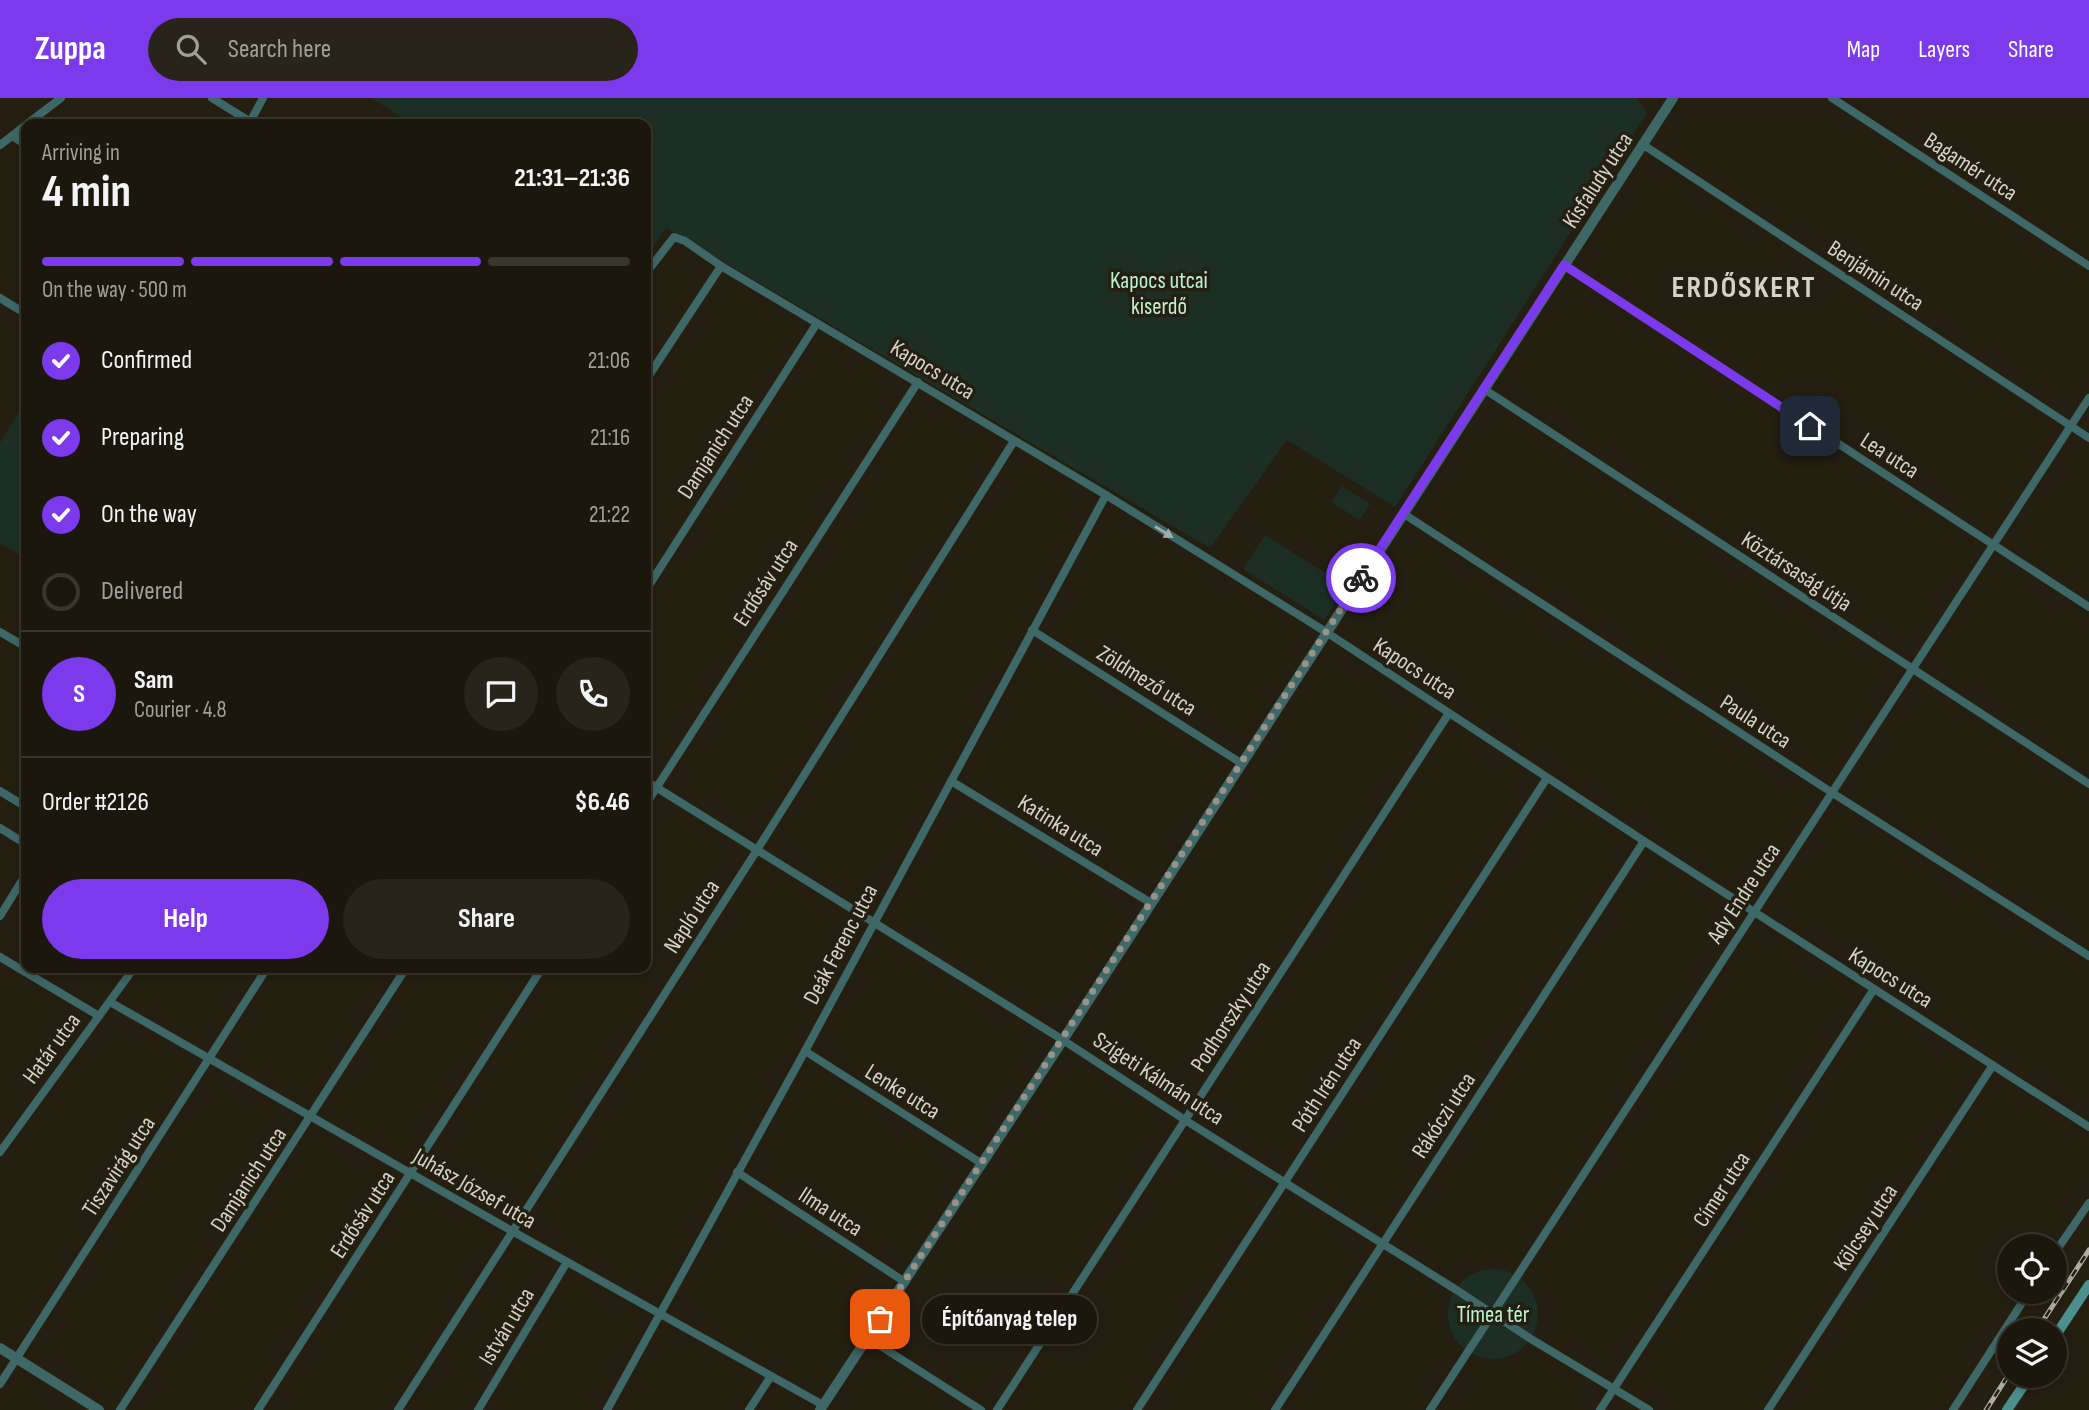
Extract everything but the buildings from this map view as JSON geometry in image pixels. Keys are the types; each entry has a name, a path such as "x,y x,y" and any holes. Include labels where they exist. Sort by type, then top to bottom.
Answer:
{"main road":[{"path":"2067,1318 2089,1285"},
{"path":"2007,1410 2022,1388"}],"street":[{"path":"35,119 61,98"},
{"path":"212,98 245,119"},
{"path":"253,119 263,98"},
{"name":"Kisfaludy utca","path":"822,1408 1673,98"},
{"name":"Bagamér utca","path":"1832,98 2089,266"},
{"path":"0,145 21,129"},
{"path":"12,136 21,142"},
{"name":"Benjámin utca","path":"1643,145 2089,438"},
{"name":"Kapocs utca","path":"651,267 674,237 685,241 721,266 1106,495 1326,632 1547,779 2089,1127"},
{"name":"Lea utca","path":"1564,265 2089,607"},
{"path":"651,372 721,266"},
{"path":"0,298 21,311"},
{"name":"Damjanich utca","path":"651,582 817,323"},
{"name":"Erdősáv utca","path":"651,796 918,382"},
{"name":"Köztársaság útja","path":"1484,389 2089,783"},
{"name":"Ady Endre utca","path":"1430,1410 2089,398"},
{"name":"Napló utca","path":"398,1410 757,850 1014,441"},
{"name":"Deák Ferenc utca","path":"607,1410 1106,495"},
{"name":"Paula utca","path":"1404,514 2089,956"},
{"name":"Zöldmező utca","path":"1031,630 1241,763"},
{"path":"0,632 21,644"},
{"name":"Podhorszky utca","path":"997,1410 1449,713"},
{"name":"Póth Irén utca","path":"1137,1410 1547,779"},
{"name":"Katinka utca","path":"951,780 1151,903"},
{"name":"Szigeti Kálmán utca","path":"651,784 1063,1040 1492,1314 1649,1410"},
{"path":"0,791 21,804"},
{"path":"0,828 21,841"},
{"name":"Rákóczi utca","path":"1275,1410 1644,841"},
{"path":"0,916 21,882"},
{"path":"0,957 21,970"},
{"path":"27,973 99,1016"},
{"name":"Határ utca","path":"0,1152 130,973"},
{"name":"Tiszavirág utca","path":"0,1384 264,973"},
{"name":"Damjanich utca","path":"120,1410 403,973"},
{"name":"Erdősáv utca","path":"258,1410 539,973"},
{"name":"Címer utca","path":"1600,1410 1874,989"},
{"name":"Juhász József utca","path":"110,1002 772,1376 822,1408"},
{"name":"Lenke utca","path":"805,1051 981,1163"},
{"name":"Kölcsey utca","path":"1768,1410 1993,1065"},
{"name":"Ilma utca","path":"737,1172 905,1282"},
{"path":"2067,1235 2089,1203"},
{"name":"István utca","path":"478,1410 566,1262"},
{"path":"1953,1410 2021,1304"},
{"path":"868,1338 981,1410"},
{"path":"0,1349 99,1410"},
{"path":"750,1410 772,1376"}],"green space":[{"name":"Kapocs utcai kiserdő","path":"372,98 1637,98 1647,113 1395,507 1287,440 1210,548 666,228 651,250 651,119 404,119"},
{"path":"21,409 21,556 0,543 0,443"},
{"path":"1342,486 1370,504 1360,520 1331,502"},
{"path":"1265,535 1346,586 1324,620 1243,569"},
{"name":"Tímea tér","path":"1493,1269 1510,1273 1525,1282 1534,1297 1538,1314 1534,1331 1525,1346 1510,1355 1493,1359 1476,1355 1461,1346 1452,1331 1448,1314 1452,1297 1461,1282 1476,1273"}],"railway":[{"path":"2045,1318 2089,1250"},
{"path":"1986,1410 2000,1388"}],"way so far":[{"path":"880,1319 1361,578"}],"place":[{"name":"Építőanyag telep","path":"880,1319"}],"district":[{"name":"ERDŐSKERT","path":"1744,287"}],"route":[{"path":"1361,578 1564,265 1810,426"}]}
